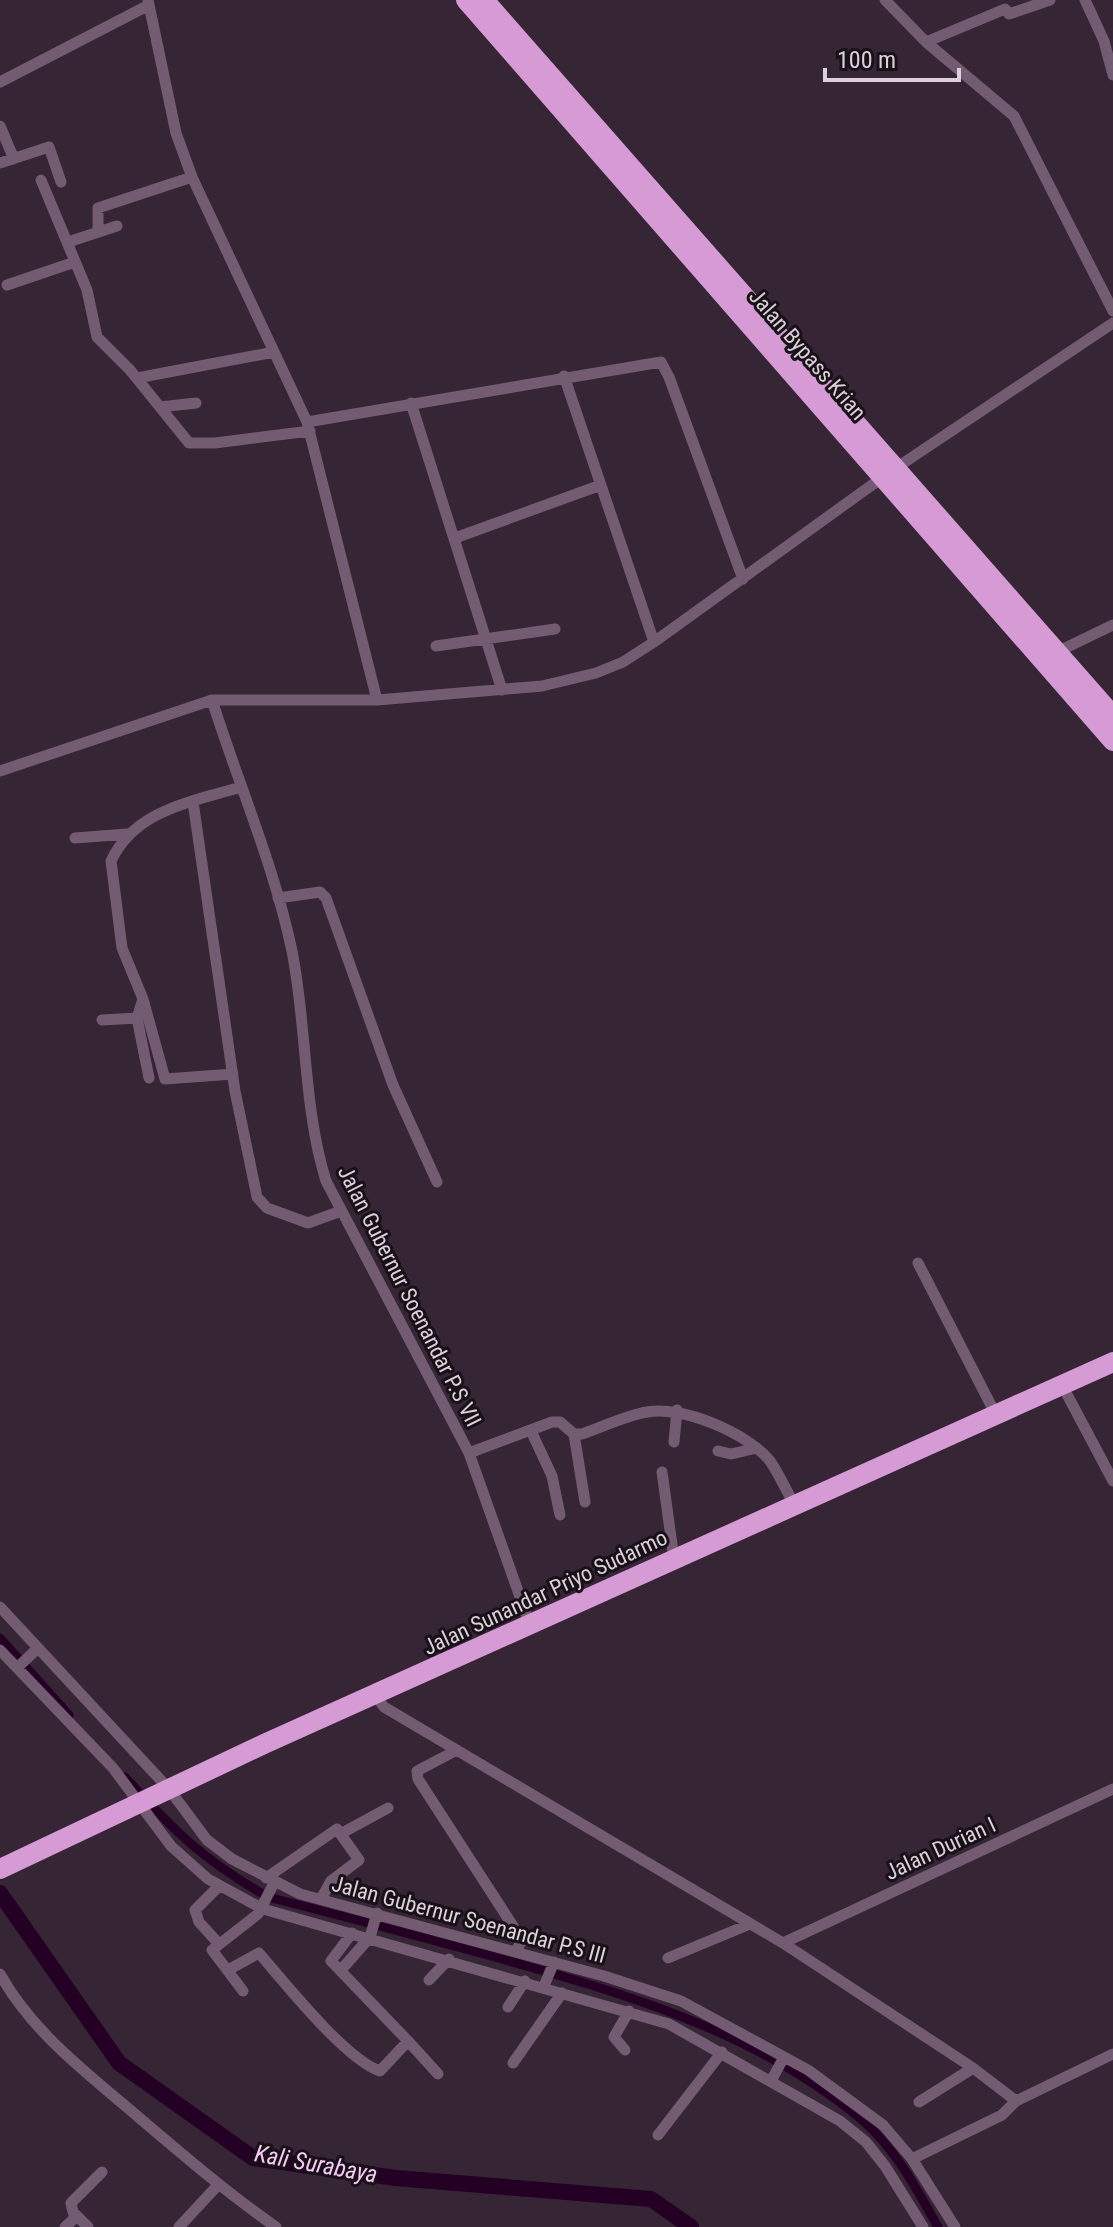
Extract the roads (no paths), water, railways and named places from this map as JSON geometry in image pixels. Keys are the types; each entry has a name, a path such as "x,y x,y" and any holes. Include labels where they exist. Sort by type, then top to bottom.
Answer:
{"highway":[{"name":"Jalan Bypass Krian","path":"466,0 1113,716"},
{"name":"Jalan Bypass Krian","path":"484,0 890,472 1113,741"},
{"name":"Jalan Sunandar Priyo Sudarmo","path":"0,1869 166,1790 1113,1362"}],"street":[{"path":"885,0 926,42 1014,116 1113,311"},
{"path":"926,42 1005,9 1009,14 1050,0"},
{"path":"1085,0 1104,41 1113,75"},
{"path":"0,82 148,2 176,133 192,177 308,426 377,700"},
{"path":"2,133 14,159"},
{"path":"0,163 51,148 61,182"},
{"path":"98,232 98,208 192,177"},
{"path":"41,180 92,305 97,337 137,378 189,443 308,426 411,403 657,361 665,366 743,579"},
{"path":"68,242 117,226"},
{"path":"7,285 75,262"},
{"path":"0,771 212,700 377,700 542,686 596,673 623,662 654,642 890,472 1113,323"},
{"path":"137,378 274,352"},
{"path":"564,376 654,642"},
{"path":"160,407 196,403"},
{"path":"411,403 502,690"},
{"path":"455,538 601,485"},
{"path":"1057,652 1113,625"},
{"path":"436,646 555,629"},
{"name":"Jalan Gubernur Soenandar P.S VII","path":"212,700 278,898 300,997 316,1144 326,1181 469,1453 530,1625"},
{"path":"75,838 119,836 151,817 241,787"},
{"path":"193,802 233,1074 260,1204 308,1223 341,1211"},
{"path":"119,836 110,871 122,948 143,999 165,1078 182,1080 233,1074"},
{"path":"278,898 320,892 326,898 393,1085 437,1182"},
{"path":"143,999 137,1018 149,1078"},
{"path":"102,1020 137,1018"},
{"path":"918,1263 996,1415"},
{"path":"1062,1385 1113,1481"},
{"path":"574,1434 650,1411 677,1410 757,1448 769,1460 794,1504"},
{"path":"674,1442 677,1410"},
{"path":"469,1453 556,1421 574,1434 585,1502"},
{"path":"531,1431 552,1476 560,1515"},
{"path":"718,1451 731,1454 757,1448"},
{"path":"662,1472 674,1559"},
{"name":"Jalan Gubernur Soenandar P.S III","path":"0,1607 166,1790 207,1840 270,1884 516,1951 553,1965 681,2001 783,2059 883,2125 912,2159 955,2227"},
{"path":"0,1650 20,1666 113,1768 171,1846 219,1886 263,1907 544,1984 562,1993 669,2024 772,2079 840,2121 866,2142 885,2166 923,2227"},
{"path":"20,1666 36,1650"},
{"path":"375,1695 384,1707 783,1943 973,2068 1016,2101"},
{"path":"457,1750 417,1771 418,1779 522,1940 516,1951"},
{"name":"Jalan Durian I","path":"783,1943 1113,1789"},
{"path":"342,1833 388,1808"},
{"path":"243,1991 212,1952 263,1907 270,1884 333,1829 342,1833 368,1871"},
{"path":"321,1899 331,1881 359,1860"},
{"path":"219,1886 195,1910 199,1922 219,1944"},
{"path":"341,1970 370,1936 376,1915"},
{"path":"668,1958 750,1924"},
{"path":"352,1933 331,1959 438,2074"},
{"path":"228,1970 259,1953 309,2012 376,2071 380,2071 408,2041"},
{"path":"429,1980 449,1959"},
{"path":"544,1984 553,1965"},
{"path":"0,1974 32,2021 79,2067 218,2185 276,2227"},
{"path":"508,2007 525,1981"},
{"path":"513,2063 562,1993"},
{"path":"625,2050 614,2037 629,2011"},
{"path":"658,2135 722,2052"},
{"path":"912,2159 1002,2115 1016,2101 1113,2054"},
{"path":"772,2079 783,2059"},
{"path":"919,2102 973,2068"},
{"path":"88,2227 71,2209 72,2200 102,2172"},
{"path":"179,2227 218,2185"},
{"path":"65,2227 77,2216"}],"waterway":[{"path":"0,1638 69,1715"},
{"path":"125,1777 190,1843 268,1897 588,1984 685,2018 777,2061 861,2119 885,2143 938,2227"},
{"name":"Kali Surabaya","path":"0,1893 119,2063 253,2158 396,2178 651,2199 691,2227"}]}
